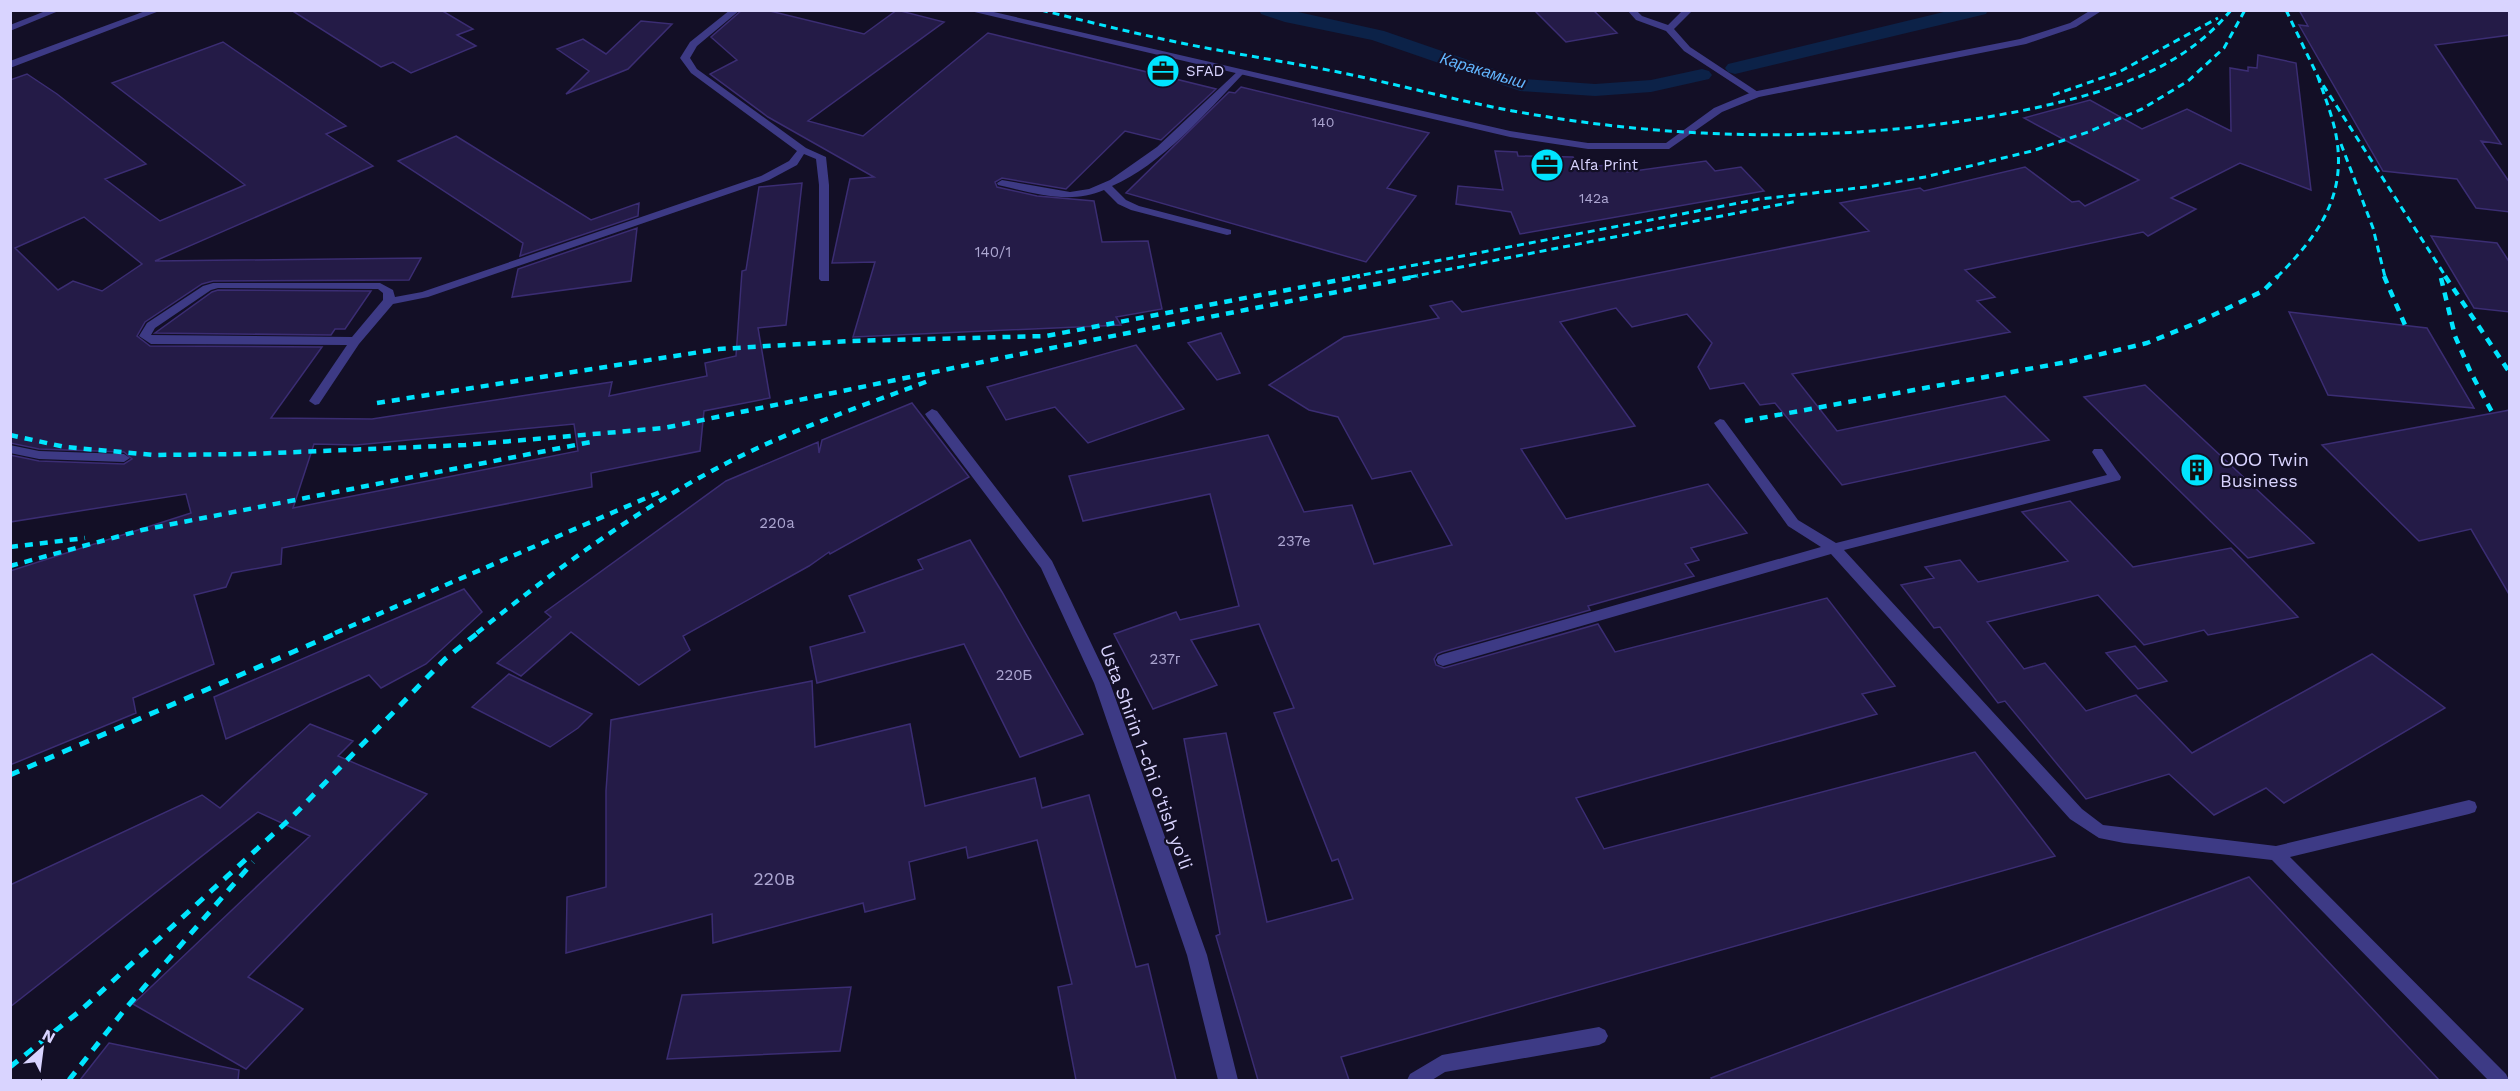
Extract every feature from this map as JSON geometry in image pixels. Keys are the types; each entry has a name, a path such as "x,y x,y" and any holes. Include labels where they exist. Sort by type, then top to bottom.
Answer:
{"street":[{"path":"10,65 158,10"},
{"path":"969,10 1239,74 1510,134 1588,146 1669,146 1718,110 1756,94 2022,42 2073,25 2099,10"},
{"name":"Usta Shirin 1-chi o'tish yo'li","path":"932,414 1047,565 1102,683 1197,955 1228,1080"}],"lane":[{"path":"10,28 57,10"},
{"path":"736,10 693,44 685,58 694,72 802,150 821,157 824,185 825,279"},
{"path":"1631,10 1639,18 1669,29 1687,49 1756,94"},
{"path":"1669,29 1689,10"},
{"path":"1002,183 1072,195 1107,187 1141,165 1239,74"},
{"path":"315,401 355,341 389,301 424,295 765,178 793,163 802,150"},
{"path":"1107,187 1122,202 1135,208 1227,232"},
{"path":"355,341 151,340 145,336 151,326 207,288 217,285 380,286 389,292 389,301"},
{"path":"1720,423 1793,523 1834,548 2076,814 2099,831 2124,836 2276,853 2469,807"},
{"path":"10,449 39,456 124,458"},
{"path":"1443,660 1834,548 2115,477 2097,452"},
{"path":"2276,853 2500,1080"},
{"path":"1416,1080 1442,1064 1599,1036"}],"building":[{"path":"291,10 441,10 473,29 457,35 476,46 411,73 393,62 381,67"},
{"path":"742,10 766,10 864,34 897,10 944,22 808,121 863,136 988,33 1216,89 1161,140 1125,131 1066,189 1002,178 995,182 997,187 1037,196 1094,201 1102,242 1148,241 1162,309 1116,317 1121,325 853,337 875,262 832,263 850,179 874,177 768,117 710,74 737,60 711,37"},
{"path":"1534,10 1593,10 1617,33 1566,42"},
{"path":"2299,10 2510,10 2510,35 2435,45 2501,144 2481,141 2510,183 2510,212 2476,208 2457,179 2383,171 2299,25 2308,26"},
{"path":"641,21 672,24 628,69 566,94 589,71 557,49 583,39 606,54"},
{"path":"223,42 346,126 326,134 373,166 155,261 421,258 409,280 213,281 202,284 145,322 137,336 150,346 322,347 271,418 372,419 612,382 609,396 707,376 705,363 736,356 742,271 746,270 759,187 802,183 786,325 758,328 770,398 704,411 700,451 591,473 592,487 282,548 281,564 232,573 226,587 194,595 214,664 133,698 136,713 10,765 10,571 191,513 186,494 10,522 10,455 39,461 124,464 132,459 124,452 39,449 10,443 10,80 27,74 57,94 146,164 105,179 160,221 245,185 112,83","holes":["84,217 142,264 102,291 73,281 58,290 15,248","574,424 578,451 293,508 314,444 356,445"]},
{"path":"2258,55 2296,63 2311,190 2240,163 2171,198 2196,209 2148,236 2143,232 1965,270 1995,297 1977,301 2010,332 1792,374 1837,431 2005,396 2049,440 1842,485 1775,403 1760,405 1744,383 1710,389 1698,367 1712,343 1687,314 1632,327 1616,308 1560,322 1635,426 1521,449 1566,519 1708,484 1747,533 1691,548 1699,560 1685,564 1694,576 1588,606 1590,610 1442,652 1434,659 1436,665 1444,668 1598,624 1615,652 1827,598 1895,686 1862,694 1877,714 1576,798 1604,849 1975,752 2055,856 1341,1057 1349,1080 1258,1080 1216,936 1220,934 1184,739 1226,733 1267,922 1353,899 1338,859 1332,861 1274,713 1294,708 1259,624 1191,640 1217,685 1153,709 1114,634 1176,612 1180,620 1239,606 1210,494 1083,521 1069,476 1268,435 1304,512 1352,505 1374,564 1452,545 1411,471 1372,479 1338,417 1309,410 1269,385 1344,337 1439,318 1430,306 1452,301 1462,312 1869,231 1840,203 1920,188 1924,191 2025,167 2072,202 2079,201 2085,206 2139,180 2024,118 2090,100 2142,129 2187,109 2231,131 2230,68 2248,71 2248,67 2257,68"},
{"path":"1241,87 1429,133 1387,188 1416,196 1366,262 1126,193 1229,92 1235,93"},
{"path":"456,136 591,220 639,203 638,216 520,256 523,243 398,161"},
{"path":"1495,151 1517,152 1518,156 1573,157 1576,162 1595,161 1597,166 1619,164 1627,172 1706,161 1715,171 1741,167 1764,191 1520,234 1511,212 1456,204 1458,186 1503,190"},
{"path":"637,228 631,281 512,297 518,269"},
{"path":"2431,236 2497,243 2510,263 2510,312 2474,308"},
{"path":"218,290 371,291 345,329 335,329 331,335 155,333"},
{"path":"2289,312 2427,328 2474,408 2328,395"},
{"path":"1221,333 1240,373 1217,380 1188,343"},
{"path":"1136,345 1184,409 1088,443 1055,407 1006,420 987,387"},
{"name":"ООО Twin Business","path":"2145,385 2314,543 2248,558 2084,397"},
{"path":"912,403 969,477 830,554 829,552 809,566 683,636 690,650 639,685 571,632 521,676 497,663 551,617 545,612 726,481 818,442 819,453 822,440"},
{"path":"2510,410 2510,596 2471,529 2419,541 2322,445"},
{"path":"2070,501 2133,567 2231,548 2298,617 2208,635 2204,630 2144,645 2098,595 1987,622 2024,669 2045,663 2086,711 2136,695 2192,753 2372,654 2445,708 2284,803 2266,788 2214,815 2169,774 2086,799 2005,701 1998,703 1940,627 1934,628 1901,585 1934,578 1925,567 1960,560 1978,582 2068,561 2022,512"},
{"path":"970,540 1083,734 1020,757 964,644 817,683 810,647 865,632 849,596 923,569 918,560"},
{"path":"464,589 482,612 426,664 381,688 369,675 226,739 214,697"},
{"path":"2135,646 2167,681 2138,689 2106,653"},
{"path":"509,674 592,714 578,728 550,747 472,707"},
{"path":"812,681 815,747 910,724 925,806 1035,778 1042,808 1089,795 1136,967 1148,964 1176,1080 1076,1080 1058,987 1072,984 1037,840 968,858 966,847 909,862 915,899 865,912 863,903 713,943 712,914 566,953 567,897 606,887 606,791 611,720"},
{"path":"310,724 353,741 338,756 427,794 248,977 303,1009 246,1069 133,1004 310,836 258,812 10,1007 10,885 202,795 220,808"},
{"path":"2249,877 2439,1080 1712,1080 1711,1078"},
{"path":"851,987 840,1051 667,1059 682,995"},
{"path":"109,1043 239,1070 238,1080 80,1080"}],"waterway":[{"name":"Каракамыш","path":"1268,10 1292,18 1377,35 1520,85 1595,90 1651,86 1702,75"},
{"name":"Каракамыш","path":"1735,68 1979,10"}],"railway":[{"path":"1041,10 1205,48 1338,72 1513,111 1642,129 1772,135 1901,128 1966,120 2058,103 2113,87 2165,64 2189,49 2231,10"},
{"path":"1352,277 1760,199 1867,187 1925,177 2032,151 2088,132 2142,109 2188,81 2224,48 2245,10"},
{"path":"2286,10 2318,77"},
{"path":"2053,95 2119,72 2218,18"},
{"path":"2277,277 2318,229 2334,194 2338,174 2335,130 2318,77"},
{"path":"2318,77 2446,277"},
{"path":"2341,144 2373,228 2385,277"},
{"path":"1410,277 1798,201"},
{"path":"377,403 719,349 851,341 1046,336 1360,276"},
{"path":"10,435 65,447 154,455 249,454 465,445 664,428 1016,355 1418,276"},
{"path":"2384,276 2405,325"},
{"path":"2445,276 2510,373"},
{"path":"1745,421 2072,361 2147,343 2201,321 2263,291 2277,277"},
{"path":"2441,278 2455,336 2471,373 2493,414"},
{"path":"477,633 597,542 692,482 775,440 928,381"},
{"path":"10,566 142,530 591,442"},
{"path":"335,633 660,492"},
{"path":"10,547 85,538"},
{"path":"10,775 339,632"},
{"path":"10,1067 80,1011 292,817 445,659 479,632"},
{"path":"69,1080 126,1008 253,862"}],"place":[{"name":"SFAD","path":"1163,71"},
{"name":"Alfa Print","path":"1547,165"},
{"name":"ООО Twin Business","path":"2197,470"}]}
